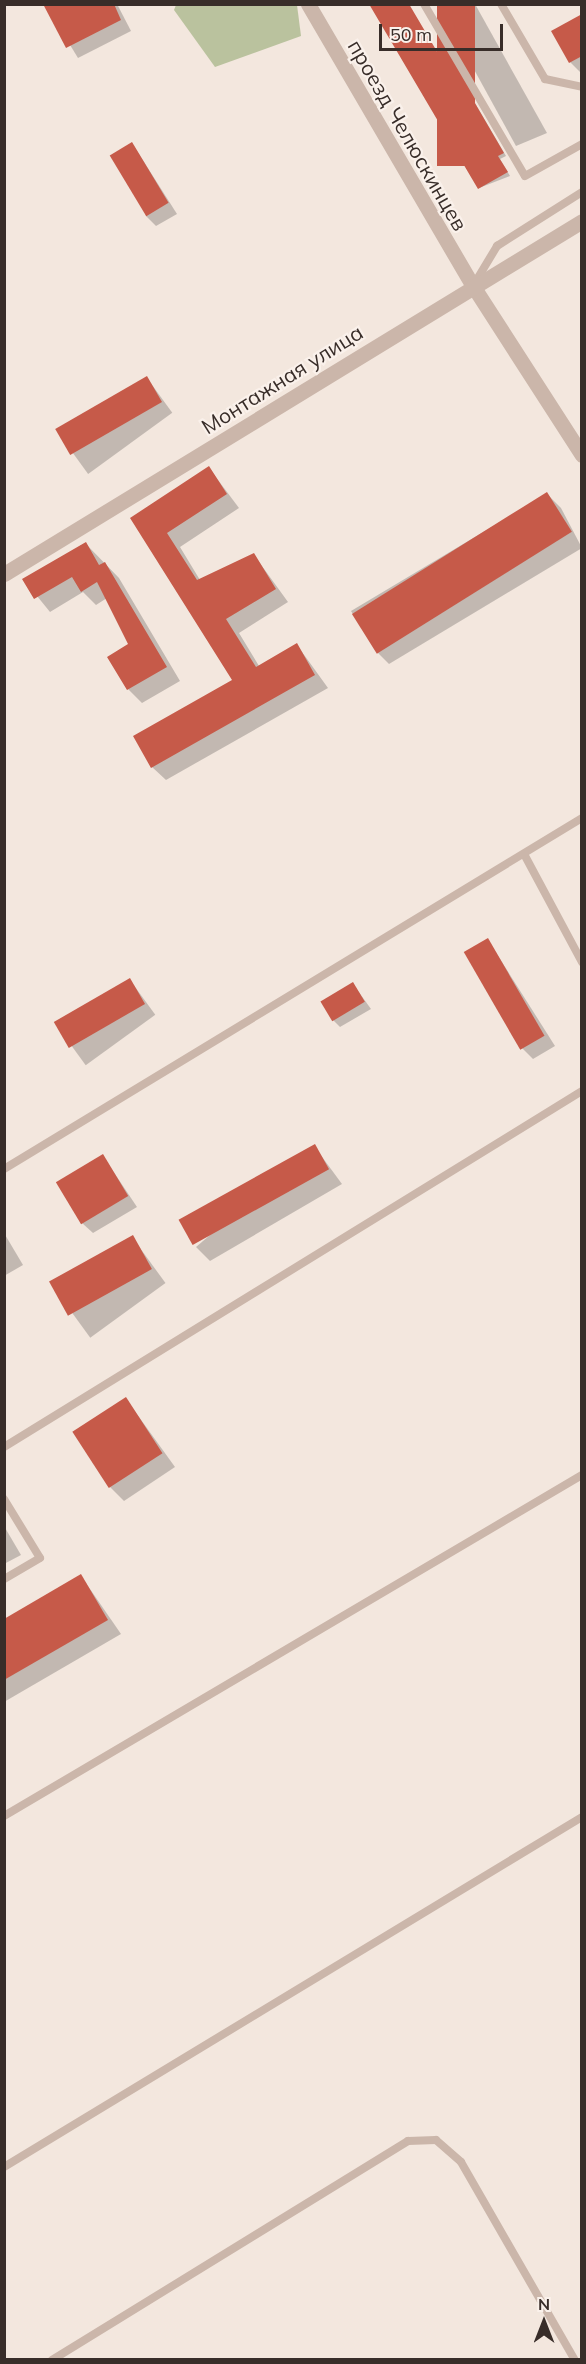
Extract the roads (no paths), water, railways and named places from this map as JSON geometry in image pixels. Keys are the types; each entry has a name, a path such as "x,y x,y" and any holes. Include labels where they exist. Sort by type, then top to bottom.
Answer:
{"street":[{"name":"проезд Челюскинцев","path":"308,4 472,286 582,455"},
{"name":"Монтажная улица","path":"4,574 472,286 582,221"}],"lane":[{"path":"424,4 525,176 582,144"},
{"path":"501,4 545,79 582,87"},
{"path":"472,286 497,246 582,192"},
{"path":"4,1169 582,818"},
{"path":"524,854 582,962"},
{"path":"4,1447 582,1091"},
{"path":"4,1816 582,1475"},
{"path":"4,1498 40,1558 4,1579"},
{"path":"4,2167 582,1818"},
{"path":"52,2360 408,2141 436,2140 461,2162 575,2360"}]}
